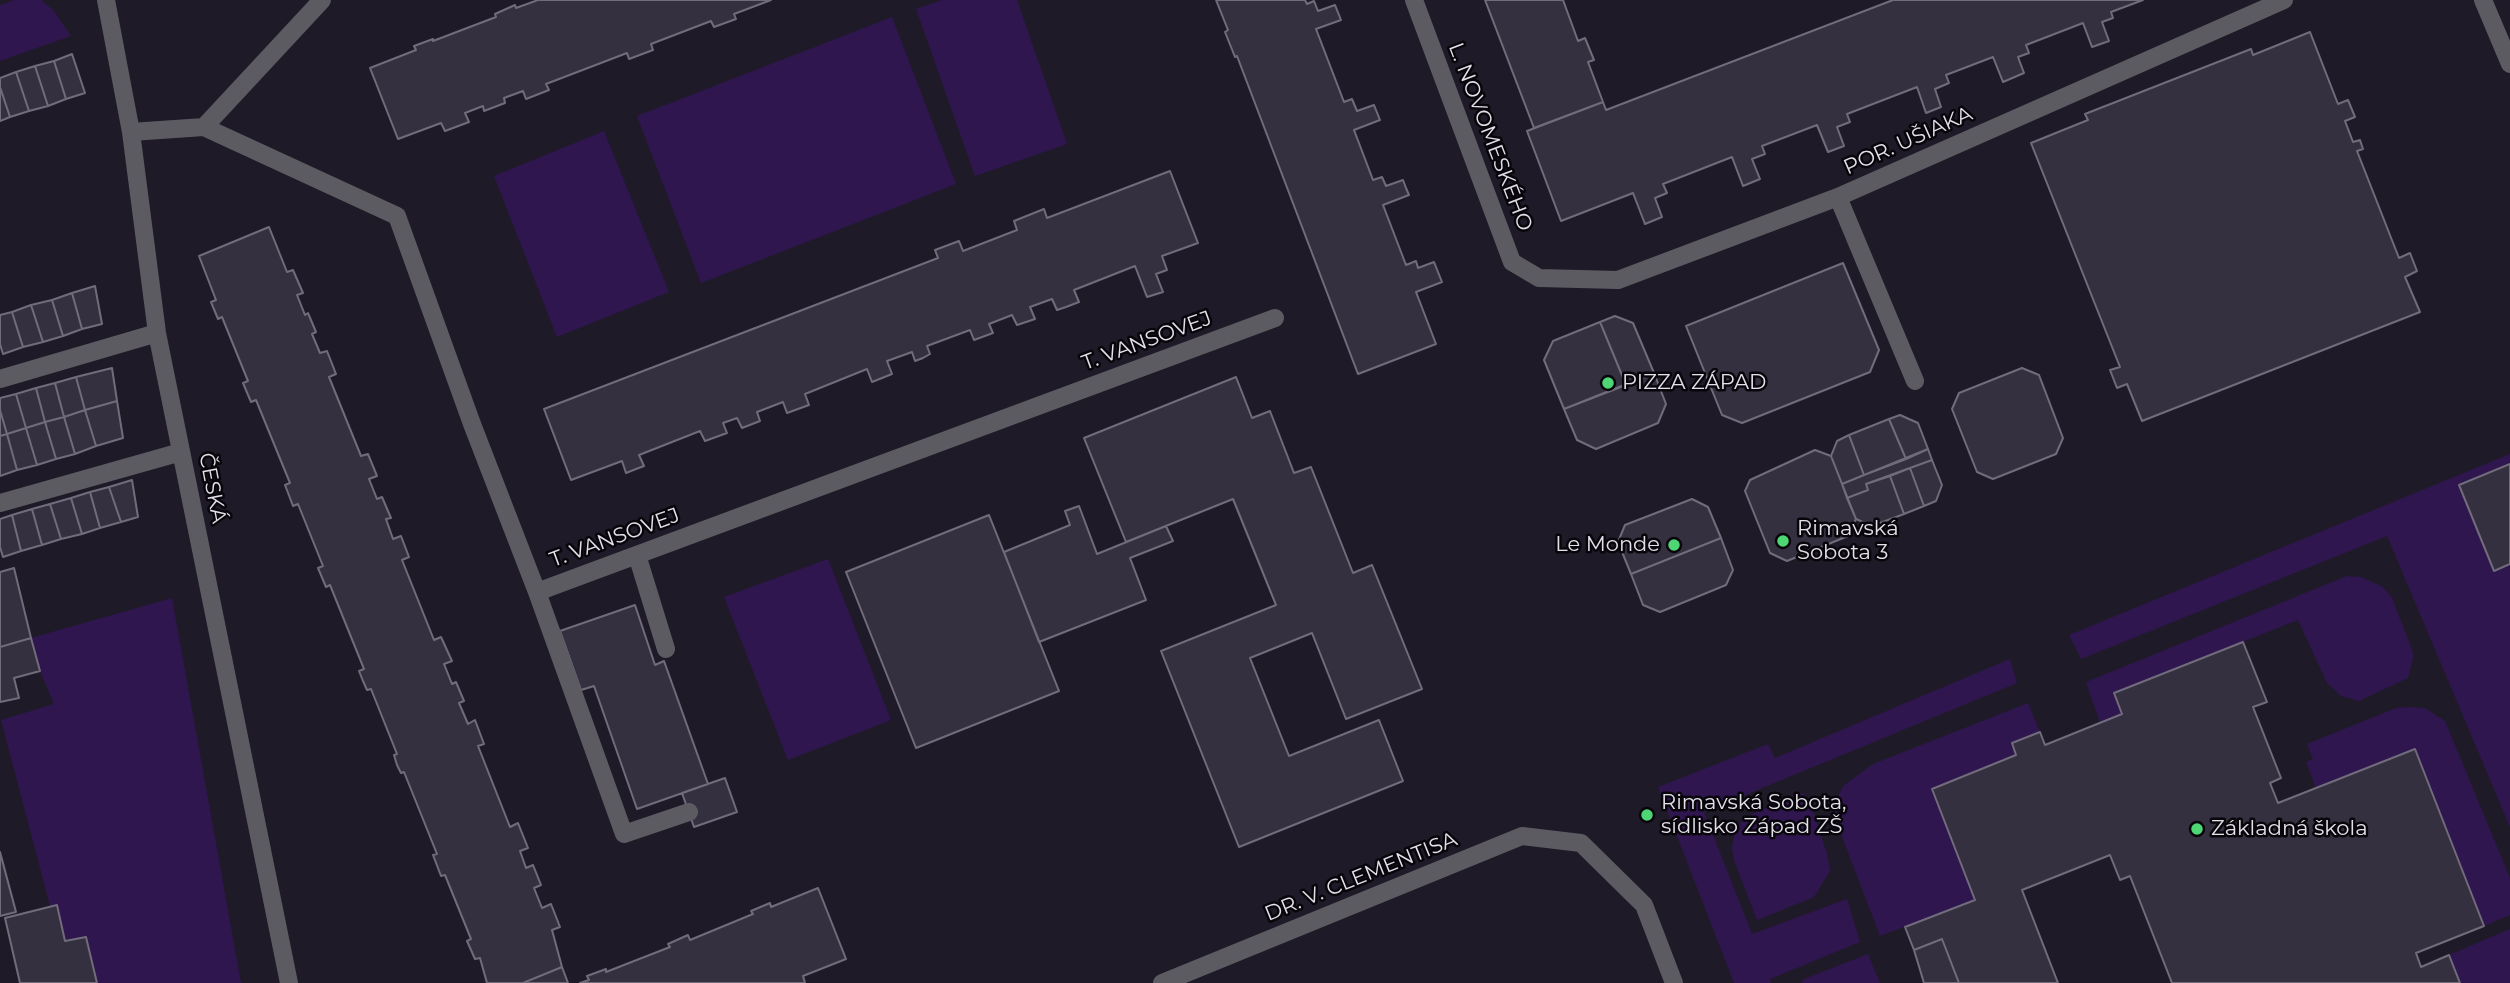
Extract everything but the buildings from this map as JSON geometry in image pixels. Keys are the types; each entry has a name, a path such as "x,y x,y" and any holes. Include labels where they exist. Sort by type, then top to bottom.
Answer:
{"street":[{"name":"ČESKÁ","path":"106,0 131,132 157,333 289,983"},
{"path":"204,127 322,0"},
{"name":"L. NOVOMESKÉHO","path":"1414,0 1512,262 1539,278"},
{"name":"POR. UŠIAKA","path":"1539,278 1618,280 1838,197 2284,0"},
{"path":"2483,0 2510,64"},
{"name":"T. VANSOVEJ","path":"131,132 204,127 397,216 472,424 537,592 1275,318"},
{"path":"1838,197 1915,382"},
{"path":"0,379 157,333"},
{"path":"0,503 181,452"},
{"path":"637,555 666,649"},
{"path":"537,592 624,834 689,812"},
{"name":"DR. V. CLEMENTISA","path":"1162,983 1522,835 1581,843 1644,905 1674,983"}],"shaded area":[{"path":"14,0 41,0 53,10 71,36 0,61 0,5"},
{"path":"942,0 1017,0 1067,144 975,176 916,9"},
{"path":"892,17 956,184 701,283 637,116"},
{"path":"604,131 669,292 557,337 494,176"},
{"path":"2510,454 2510,827 2387,536 2081,659 2069,635"},
{"path":"828,559 891,720 788,760 724,597"},
{"path":"2347,576 2361,577 2383,587 2392,598 2414,655 2408,678 2359,701 2341,696 2327,683 2298,620 2114,693 2122,714 2100,723 2086,682"},
{"path":"172,598 241,983 97,983 86,937 65,941 57,905 50,906 1,720 54,704 40,671 31,638"},
{"path":"2010,659 2017,683 1704,812 1752,934 1847,899 1860,942 1770,979 1771,983 1734,983 1658,787 1768,744 1775,758"},
{"path":"2028,703 2040,732 2012,743 2016,755 1932,789 1975,900 1880,936 1836,821 1833,807 1843,786 1873,764"},
{"path":"2396,708 2425,708 2445,721 2510,878 2510,915 2484,926 2415,749 2316,788 2306,762 2313,759 2307,744"},
{"path":"1803,793 1811,805 1830,871 1814,897 1757,920 1734,860 1732,848 1735,831 1743,820 1756,812"},
{"path":"2510,929 2510,983 2460,983 2449,955"},
{"path":"1868,954 1880,983 1801,983 1804,979"}],"place":[{"name":"PIZZA ZÁPAD","path":"1608,383"},
{"name":"Rimavská Sobota 3","path":"1783,541"},
{"name":"Le Monde","path":"1674,545"},
{"name":"Rimavská Sobota, sídlisko Západ ZŠ","path":"1647,815"},
{"name":"Základná škola","path":"2197,829"}]}
